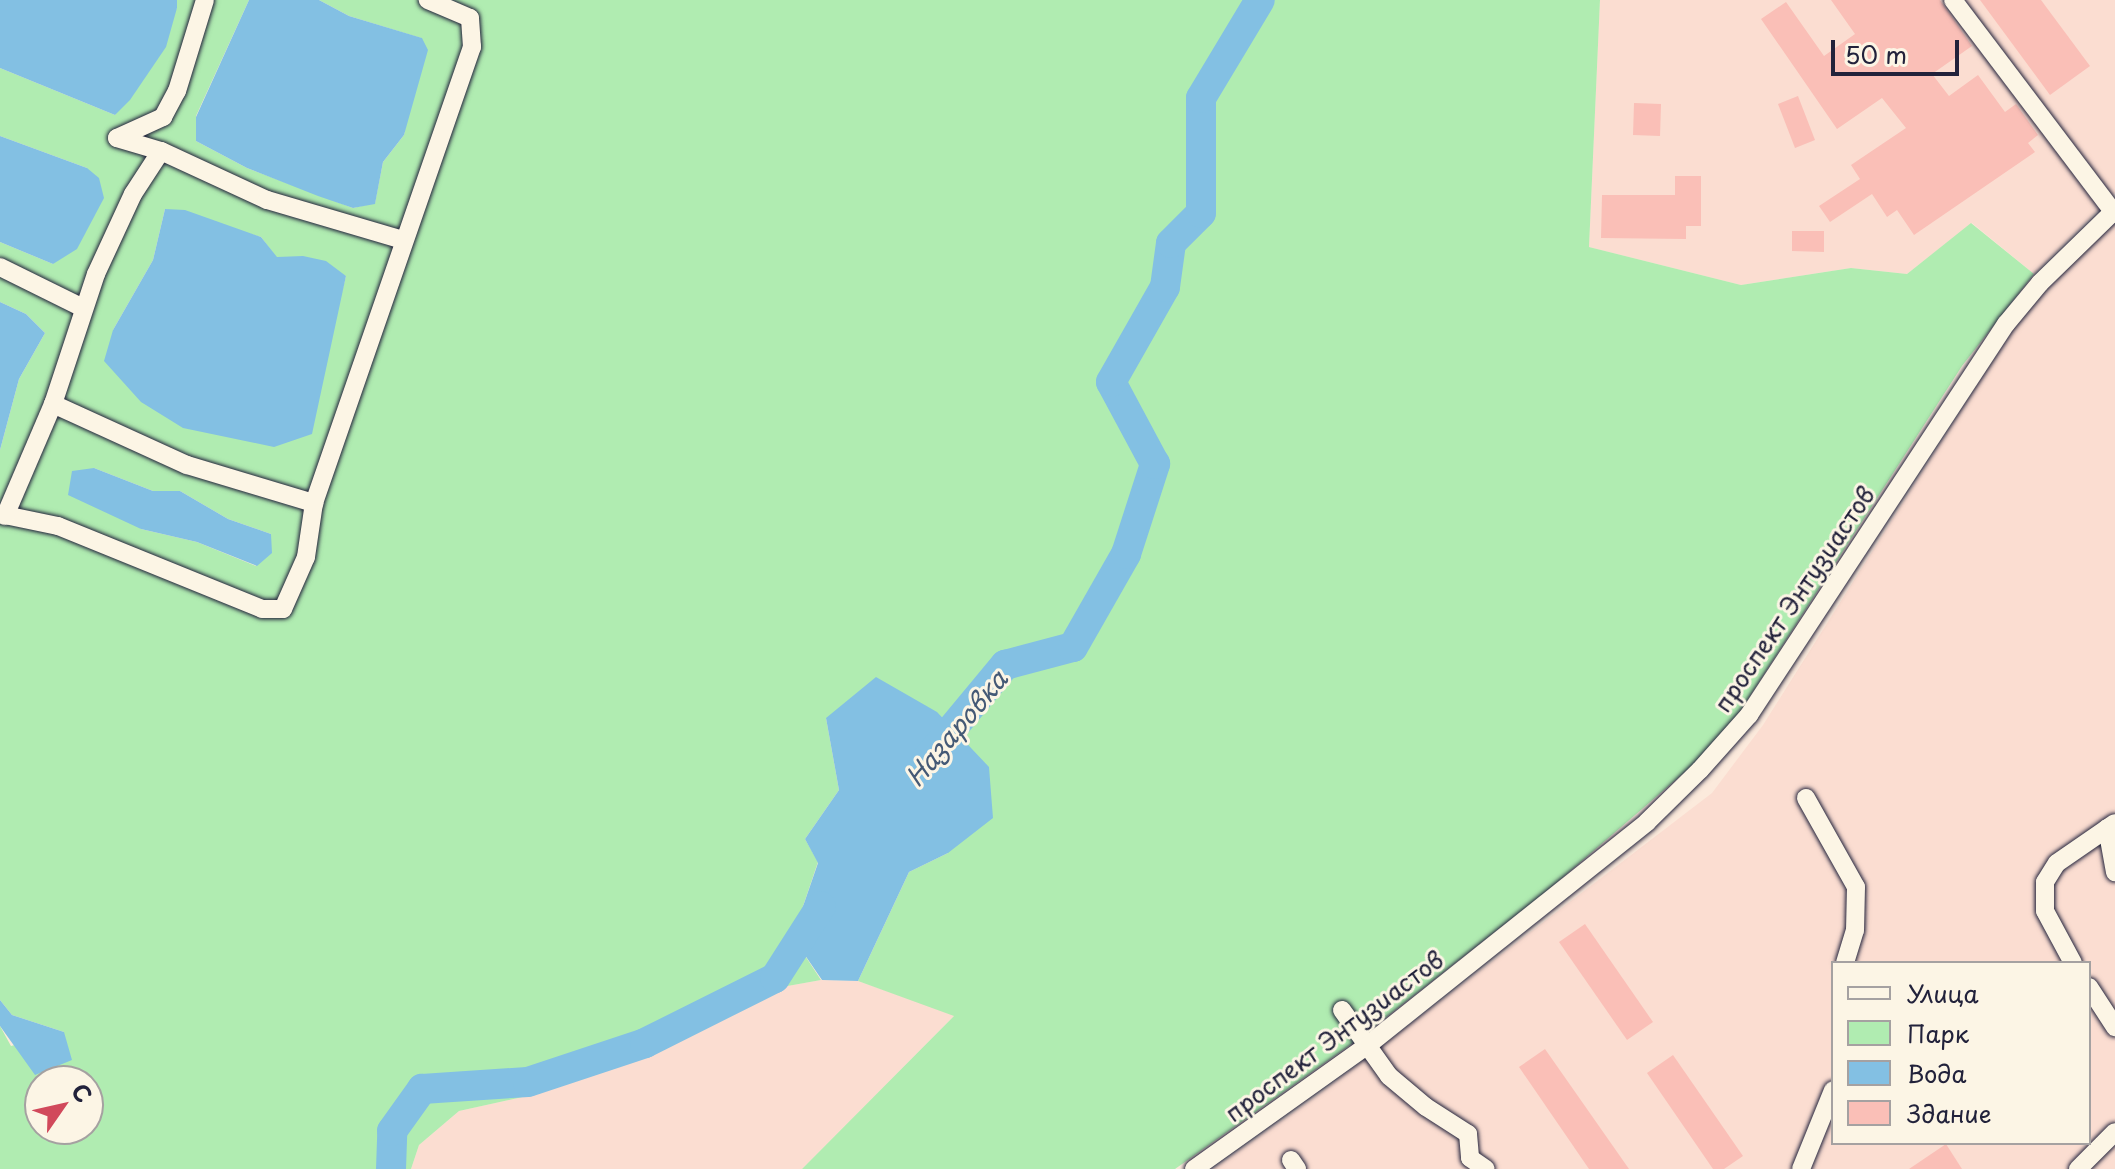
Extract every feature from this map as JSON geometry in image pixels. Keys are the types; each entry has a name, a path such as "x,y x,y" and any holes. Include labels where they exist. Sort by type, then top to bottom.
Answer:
{"street":[{"path":"205,0 177,91 163,117 117,138 161,151 267,200 403,240"},
{"path":"161,151 133,194 83,308 53,404 2,515 58,526 262,609 283,609 306,557 314,503 472,47 470,18 428,0"},
{"path":"1953,0 2114,212"},
{"name":"проспект Энтузиастов","path":"1194,1169 1368,1045 1647,822 1700,770 1749,715 2006,324 2040,283 2114,212"},
{"path":"0,267 83,308"},
{"path":"53,404 187,465 314,503"},
{"path":"1806,798 1856,887 1855,930 1846,961"},
{"path":"2111,825 2115,872"},
{"path":"2072,961 2045,911 2045,882 2057,863 2111,825"},
{"path":"2091,990 2115,1027"},
{"path":"1342,1010 1389,1076 1426,1107 1468,1134 1470,1158 1486,1169"},
{"path":"1801,1169 1831,1095"},
{"path":"2085,1166 2115,1132"}],"shaded area":[{"path":"1600,0 2115,0 2115,193 2034,274 1972,223 1907,274 1851,268 1741,285 1589,247"},
{"path":"2115,221 2115,1169 1213,1169 1314,1098 1712,793 1763,725 2012,329 2046,288"},
{"path":"821,980 858,981 955,1015 802,1169 411,1169 419,1145 459,1111 527,1096 649,1056 782,987"}],"green space":[{"path":"177,0 249,0 196,116 196,141 247,168 353,208 375,203 383,162 404,135 421,38 349,16 319,0 1600,0 1589,247 1741,285 1851,268 1907,274 1971,223 2034,274 1962,366 1741,710 1693,765 1547,891 1357,1040 1175,1169 802,1169 954,1016 858,981 909,872 948,853 826,718 839,790 805,839 818,862 800,915 798,945 821,980 782,987 649,1056 527,1096 459,1111 419,1145 411,1169 0,1169 0,1026 11,1046 64,1032 12,1015 0,1000 0,450 19,379 45,333 26,314 0,302 0,242 53,264 87,168 0,136 0,68 115,115 177,8","holes":["165,209 261,237 276,257 346,276 329,343 113,330 153,260","94,468 153,491 180,491 228,519 271,534 256,566 197,542 141,529"]}],"water":[{"path":"0,0 177,0 177,8 166,47 130,100 115,115 0,68"},
{"path":"249,0 319,0 349,16 422,38 428,50 404,135 383,162 375,204 353,208 318,196 247,168 196,141 196,117"},
{"path":"0,136 87,168 99,178 104,198 77,249 53,264 0,242"},
{"path":"165,209 185,210 261,237 277,257 303,256 326,261 346,276 312,434 274,447 183,428 141,402 104,361 113,330 153,260"},
{"path":"0,302 26,314 45,333 19,379 0,450"},
{"path":"94,468 153,491 180,491 228,519 271,534 272,553 257,566 197,542 141,529 68,495 72,471"},
{"path":"876,677 937,712 989,767 993,818 948,853 909,872 858,981 822,980 798,945 800,915 818,863 805,839 839,790 826,718"},
{"path":"0,1000 12,1015 64,1032 72,1060 60,1065 28,1065 0,1026"}],"building":[{"path":"1831,0 1940,0 1972,46 1932,74 1949,96 1978,75 2005,112 2016,104 2038,135 2028,143 2035,152 1914,235 1897,210 1887,217 1872,194 1830,222 1819,206 1860,179 1851,165 1906,128 1882,98 1837,129 1761,19 1786,2 1824,56 1855,34"},
{"path":"1980,0 2041,0 2090,66 2050,95"},
{"path":"1798,96 1815,140 1795,148 1778,104"},
{"path":"1634,103 1661,104 1660,136 1633,135"},
{"path":"1675,176 1701,176 1701,226 1686,226 1686,239 1601,238 1602,195 1675,195"},
{"path":"1792,231 1824,231 1824,252 1792,251"},
{"path":"1585,924 1653,1022 1627,1040 1559,942"},
{"path":"1545,1049 1629,1169 1589,1169 1519,1067"},
{"path":"1673,1055 1743,1156 1724,1169 1713,1169 1647,1073"},
{"path":"1947,1145 1962,1169 1909,1169"}],"waterway":[{"name":"Назаровка","path":"926,760 1005,665 1073,647 1126,554 1155,464 1111,382 1165,287 1171,243 1201,213 1201,98 1260,0"},
{"name":"Назаровка","path":"391,1169 392,1131 422,1089 528,1082 645,1043 775,978 821,906"}]}
